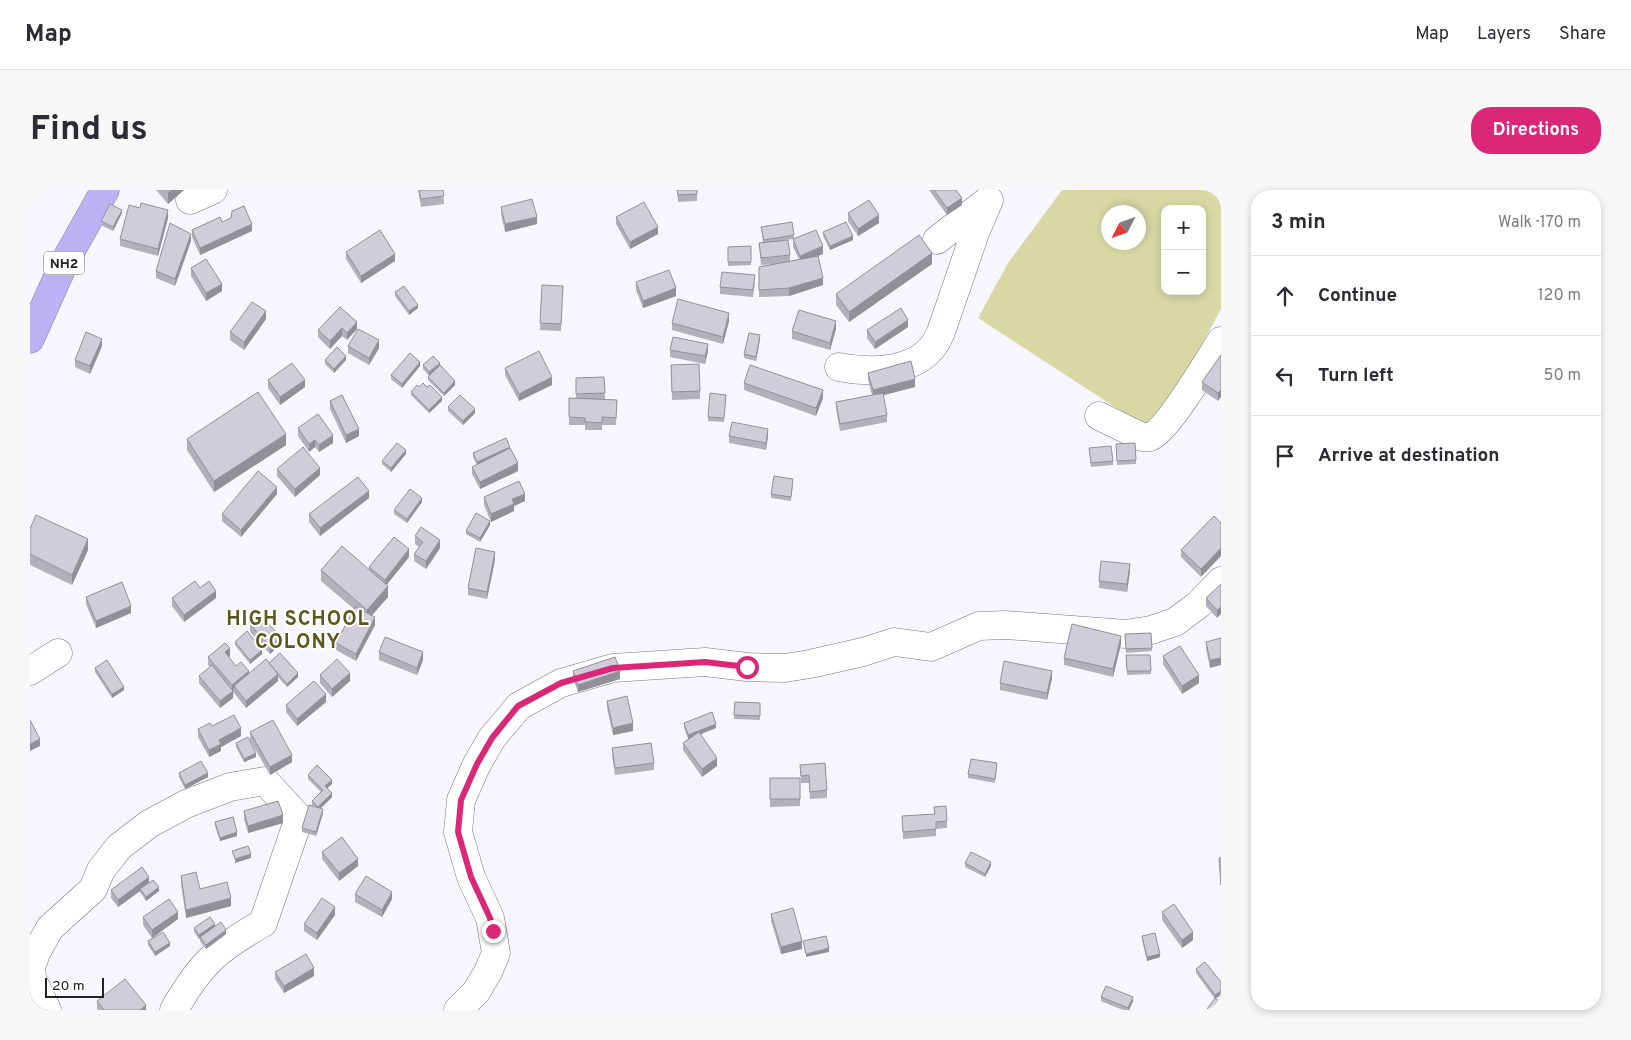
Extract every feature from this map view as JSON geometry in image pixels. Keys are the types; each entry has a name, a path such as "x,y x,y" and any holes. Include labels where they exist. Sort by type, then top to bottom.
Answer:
{"highway":[{"name":"NH2","path":"30,339 64,263 105,190"}],"street":[{"path":"937,240 995,195"},
{"path":"838,367 875,370 899,367 918,359 933,347 941,332 975,233 995,195"},
{"path":"1099,416 1142,438 1150,437 1172,417 1221,342"},
{"path":"458,1010 476,992 488,972 496,953 490,918 471,877 458,832 461,800 488,744 518,706 561,683 613,668 705,662 747,667 786,668 863,652 894,642 931,647 979,626 1005,625 1126,634 1151,630 1175,622 1198,605 1221,581"},
{"path":"30,671 58,652"},
{"path":"48,1010 32,979 31,967 36,953 50,928 93,889 101,870 119,847 149,824 186,804 230,786 265,781 299,818 263,923 214,954 201,967 174,1010"}],"green space":[{"path":"1062,190 1221,190 1221,309 1167,407 1144,426 978,318 1008,263"}],"building":[{"path":"419,190 443,190 444,196 421,199"},
{"path":"677,190 697,190 697,194 678,195"},
{"path":"934,190 956,190 962,198 947,208"},
{"path":"532,199 537,217 505,224 501,207"},
{"path":"869,200 879,215 858,229 848,213"},
{"path":"644,202 658,227 630,242 616,217"},
{"path":"141,203 168,210 158,249 120,239 129,205 140,208"},
{"path":"110,204 122,210 113,227 101,221"},
{"path":"244,206 252,224 200,248 192,230 220,217 222,222 231,218 232,211"},
{"path":"792,222 794,235 764,240 761,227"},
{"path":"846,222 853,236 830,246 823,232"},
{"path":"170,223 191,234 175,279 156,271"},
{"path":"380,230 395,254 361,276 346,252"},
{"path":"816,230 823,246 800,256 793,239"},
{"path":"919,235 932,253 849,312 836,294"},
{"path":"788,240 790,255 761,258 759,243"},
{"path":"751,246 751,262 728,262 728,247"},
{"path":"818,256 823,278 789,288 759,290 759,267"},
{"path":"206,259 222,284 206,293 191,268"},
{"path":"669,270 676,288 643,301 636,282"},
{"path":"722,272 755,275 753,290 720,287"},
{"path":"542,285 563,286 561,324 540,323"},
{"path":"404,286 418,305 409,311 395,292"},
{"path":"678,299 729,313 723,337 672,323"},
{"path":"252,302 266,311 244,342 230,332"},
{"path":"340,307 357,322 347,333 342,328 330,341 318,330"},
{"path":"901,308 908,320 875,342 867,330"},
{"path":"799,310 836,321 830,343 792,331"},
{"path":"358,329 379,340 369,358 348,346"},
{"path":"86,332 102,339 90,366 75,360"},
{"path":"749,333 760,335 756,357 744,354"},
{"path":"673,337 708,344 705,356 670,350"},
{"path":"337,347 346,356 334,369 325,360"},
{"path":"539,351 552,377 519,394 505,368"},
{"path":"410,353 420,362 402,384 391,375"},
{"path":"1221,355 1221,390 1218,393 1202,382"},
{"path":"433,356 440,363 429,372 423,365"},
{"path":"911,361 915,379 873,390 868,373"},
{"path":"292,363 305,380 280,397 268,380"},
{"path":"699,364 700,391 672,392 671,365"},
{"path":"440,365 455,381 444,393 428,377"},
{"path":"750,365 823,390 816,408 744,383"},
{"path":"604,377 605,393 576,394 576,378"},
{"path":"423,383 427,387 430,385 442,397 429,410 411,392 417,385 419,387"},
{"path":"258,392 286,434 214,481 187,439"},
{"path":"710,393 726,395 724,418 708,417"},
{"path":"883,393 887,415 840,424 836,402"},
{"path":"342,395 359,429 346,435 330,401"},
{"path":"460,395 475,409 463,421 448,407"},
{"path":"569,398 617,400 616,418 602,417 602,423 585,422 585,418 569,417"},
{"path":"318,414 333,435 319,445 315,440 309,444 298,428"},
{"path":"732,422 768,429 766,443 729,436"},
{"path":"506,438 510,447 477,462 473,453"},
{"path":"397,443 406,450 391,468 382,461"},
{"path":"1135,443 1136,460 1117,461 1116,444"},
{"path":"1111,446 1113,461 1091,463 1089,448"},
{"path":"303,447 320,468 295,489 277,469"},
{"path":"510,448 518,463 480,482 472,467"},
{"path":"258,471 277,487 241,530 222,514"},
{"path":"774,476 793,479 791,497 771,494"},
{"path":"358,477 369,491 320,528 309,514"},
{"path":"519,481 525,494 512,499 514,504 491,514 484,497"},
{"path":"410,489 422,498 407,519 394,510"},
{"path":"476,513 490,521 480,538 466,531"},
{"path":"36,515 88,539 72,575 30,554 30,529"},
{"path":"1214,516 1221,523 1221,548 1201,569 1181,550"},
{"path":"421,527 440,540 426,561 414,554 423,542 415,536"},
{"path":"394,537 409,549 385,580 369,567"},
{"path":"342,546 388,586 367,610 321,570"},
{"path":"476,548 495,552 487,592 468,588"},
{"path":"1101,561 1130,564 1127,584 1099,581"},
{"path":"195,581 200,588 209,581 216,591 184,615 172,598"},
{"path":"122,582 131,606 96,621 86,597"},
{"path":"1221,584 1221,607 1217,610 1206,598"},
{"path":"355,607 375,617 356,654 336,643"},
{"path":"260,615 281,637 270,647 250,624"},
{"path":"1072,624 1121,636 1113,669 1064,658"},
{"path":"247,631 262,650 250,660 235,642"},
{"path":"1151,633 1152,648 1126,649 1125,634"},
{"path":"385,637 423,652 417,668 379,652"},
{"path":"1221,638 1221,658 1210,660 1206,642"},
{"path":"225,643 230,648 225,652 236,666 241,662 249,671 232,685 208,657"},
{"path":"1180,646 1199,675 1182,686 1163,656"},
{"path":"280,653 298,673 287,684 269,663"},
{"path":"1126,655 1150,655 1151,671 1127,671"},
{"path":"615,657 620,671 578,685 573,671"},
{"path":"266,659 278,674 246,701 234,686"},
{"path":"337,659 350,673 332,689 320,675"},
{"path":"107,660 124,687 112,694 95,668"},
{"path":"1004,661 1052,671 1047,693 1000,683"},
{"path":"212,665 233,691 220,701 199,676"},
{"path":"314,681 326,694 297,719 286,705"},
{"path":"627,696 633,723 613,728 607,701"},
{"path":"735,702 760,703 760,716 734,715"},
{"path":"712,712 716,724 688,735 684,723"},
{"path":"234,715 241,728 219,740 221,744 209,750 198,729 210,723 212,726"},
{"path":"30,720 40,739 30,744"},
{"path":"273,720 292,755 270,767 250,732"},
{"path":"699,732 717,758 702,769 683,743"},
{"path":"248,737 256,753 244,759 236,743"},
{"path":"651,743 654,763 615,768 612,748"},
{"path":"971,759 997,763 995,779 968,774"},
{"path":"201,761 208,773 185,785 179,773"},
{"path":"825,763 827,790 810,792 809,775 801,776 800,765"},
{"path":"317,765 332,780 325,786 332,793 318,807 312,801 323,790 308,775"},
{"path":"770,778 800,778 800,799 770,799"},
{"path":"278,801 283,815 248,826 244,811"},
{"path":"309,805 323,809 316,832 302,828"},
{"path":"946,806 947,821 936,822 936,829 903,832 902,816 935,814 934,807"},
{"path":"233,817 237,832 220,838 215,822"},
{"path":"342,837 358,859 339,873 322,852"},
{"path":"248,846 251,854 235,859 232,851"},
{"path":"971,852 991,862 985,874 965,863"},
{"path":"1221,857 1221,885 1219,858"},
{"path":"142,867 149,877 118,900 111,890"},
{"path":"196,872 200,889 227,882 231,898 186,910 181,876"},
{"path":"366,876 392,892 382,910 355,894"},
{"path":"153,880 159,887 146,897 140,889"},
{"path":"322,898 335,907 317,933 304,924"},
{"path":"169,899 178,912 152,930 143,917"},
{"path":"1174,904 1193,932 1182,940 1162,912"},
{"path":"793,908 802,941 781,947 771,914"},
{"path":"210,917 215,924 199,935 194,928"},
{"path":"221,922 226,930 206,945 200,937"},
{"path":"163,932 170,943 155,952 148,941"},
{"path":"1155,933 1160,954 1147,957 1142,936"},
{"path":"826,936 829,948 806,954 803,941"},
{"path":"306,954 314,968 284,986 275,972"},
{"path":"1205,962 1221,982 1221,991 1215,995 1196,969"},
{"path":"125,979 146,1005 140,1010 104,1010 97,1001"},
{"path":"1106,986 1133,997 1128,1008 1101,997"},
{"path":"1215,998 1221,1003 1221,1010 1207,1009"}],"district":[{"name":"HIGH SCHOOL COLONY","path":"298,630"}],"route":[{"path":"493,931 490,918 471,877 458,832 461,800 477,764 492,738 518,706 561,683 613,668 705,662 747,667"}]}
